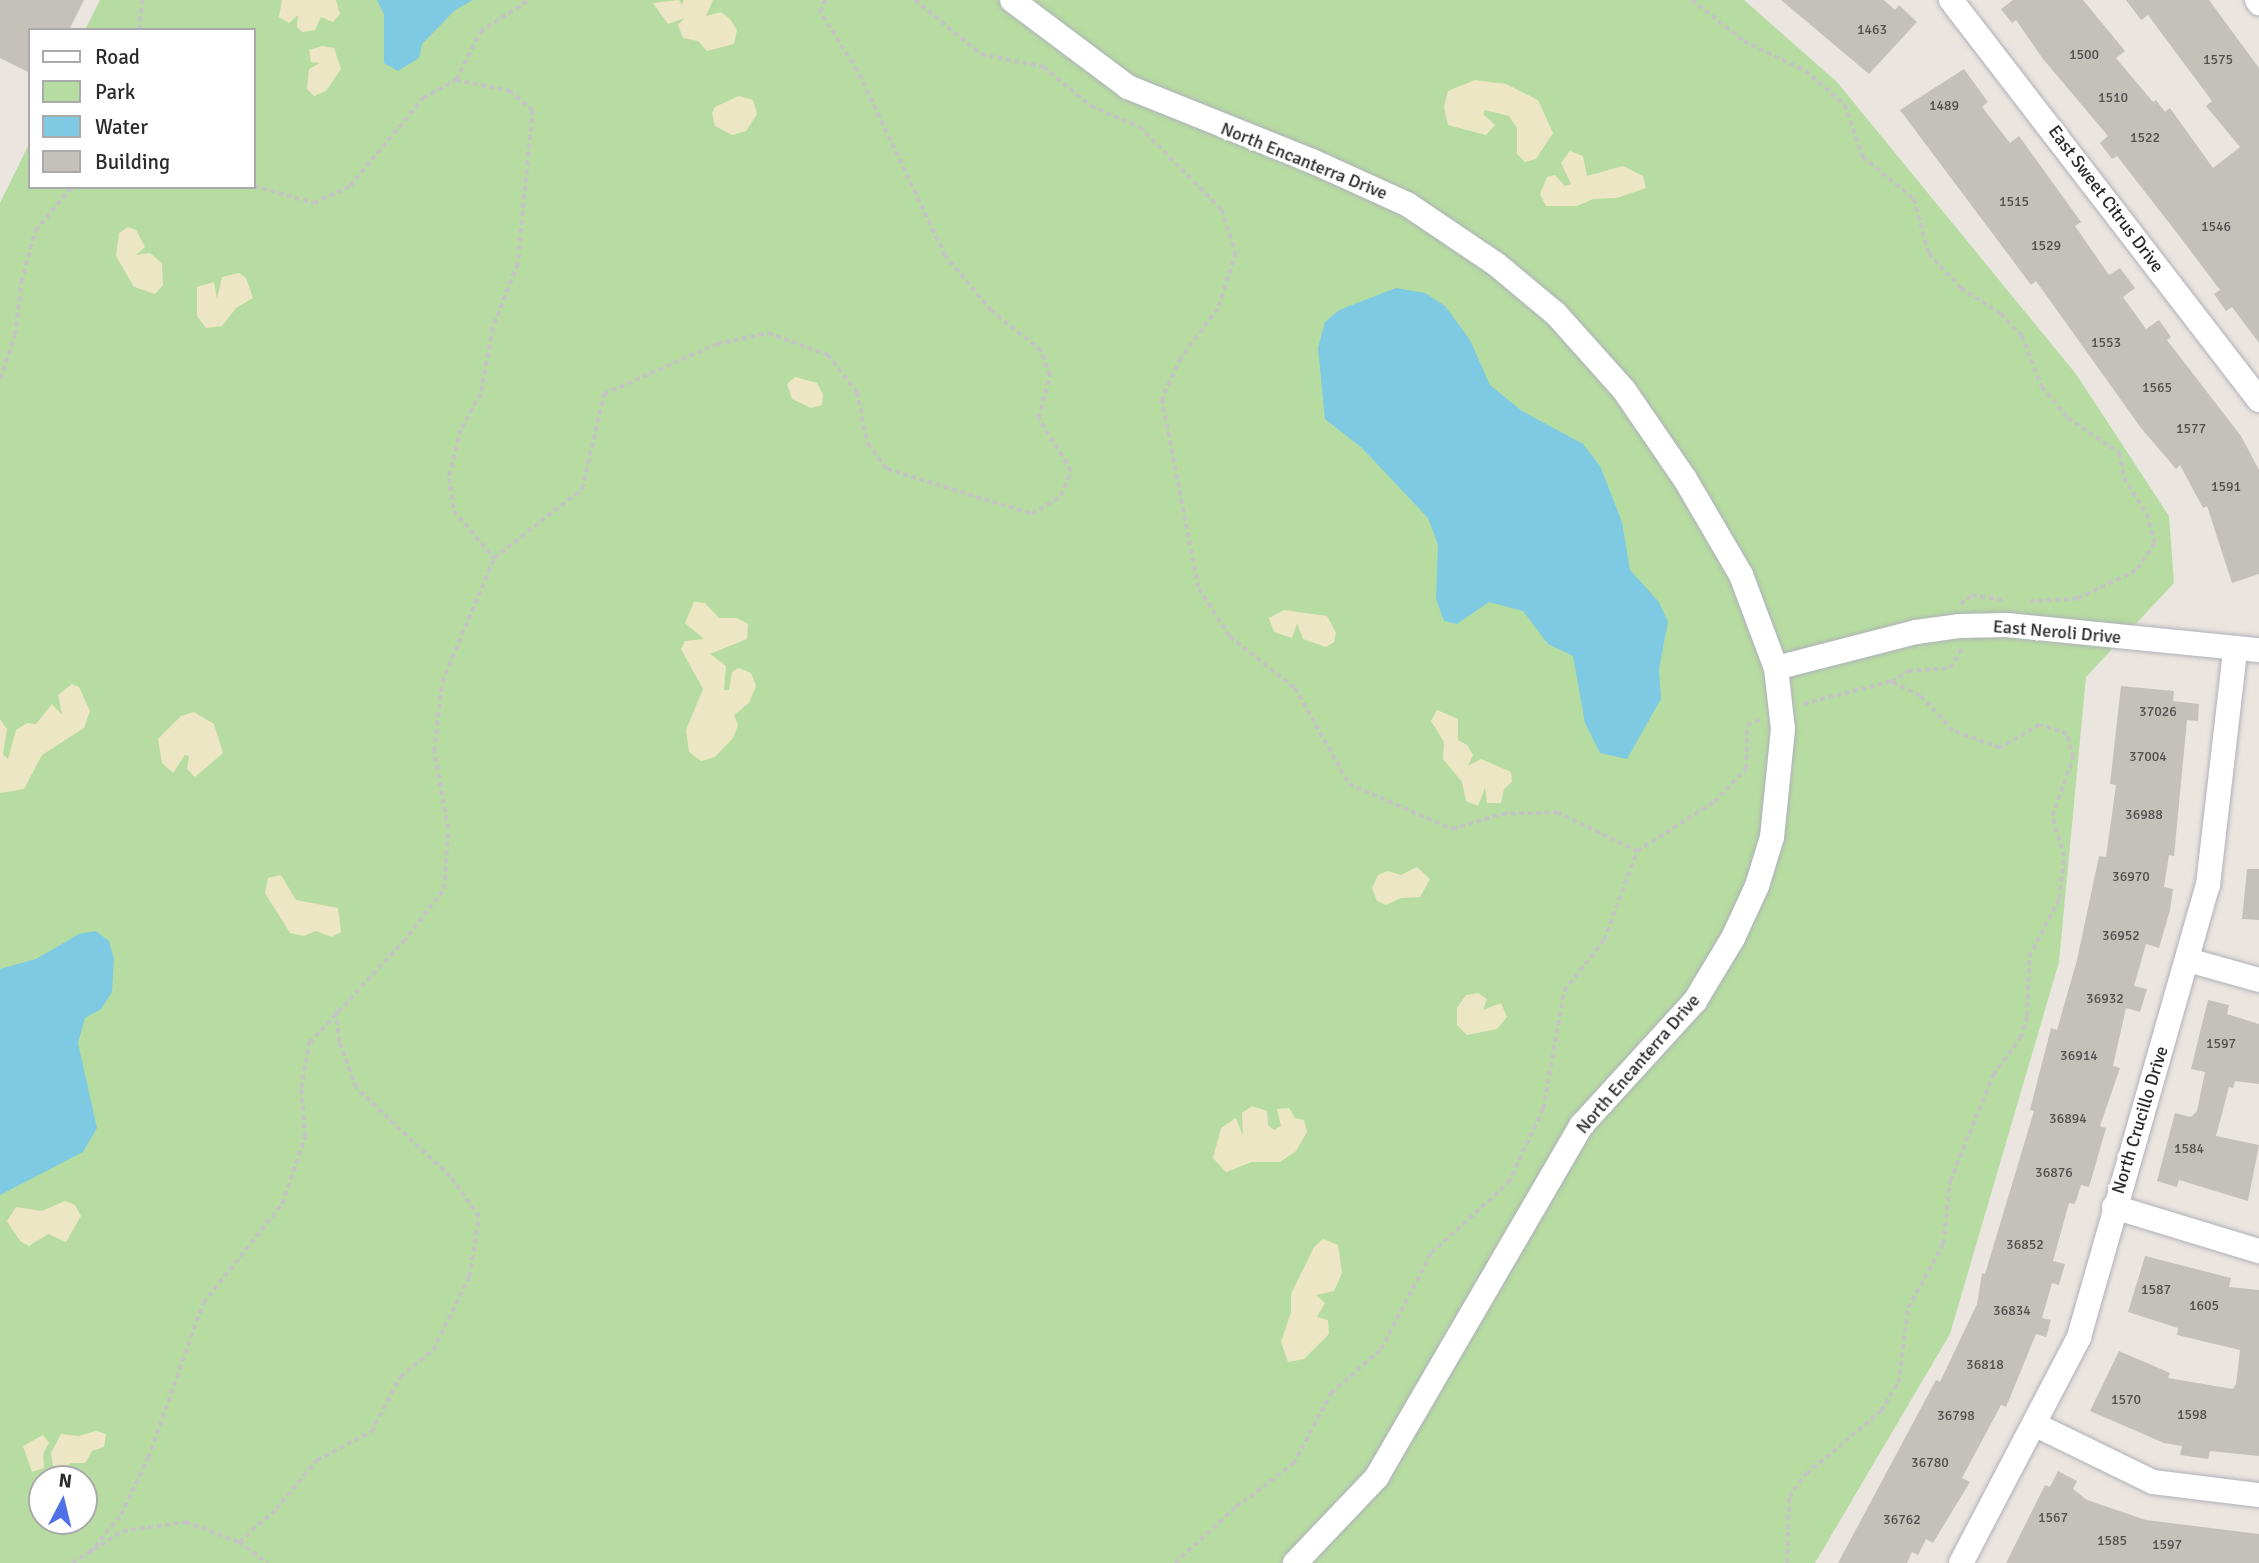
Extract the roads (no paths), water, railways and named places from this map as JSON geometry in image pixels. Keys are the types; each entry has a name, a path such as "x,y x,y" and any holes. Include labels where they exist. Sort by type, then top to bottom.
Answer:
{"street":[{"name":"North Encanterra Drive","path":"1012,0 1128,87 1312,161 1407,204 1496,264 1556,314 1624,390 1685,479 1741,575 1776,668 1781,710 1780,775 1772,837 1757,887 1733,938 1695,1000 1581,1126 1377,1477 1295,1563"},
{"name":"East Sweet Citrus Drive","path":"1961,3 2259,400"},
{"name":"East Neroli Drive","path":"1776,668 1916,632 1959,626 2007,625 2247,650"},
{"name":"North Crucillo Drive","path":"1961,1563 2036,1425 2079,1337 2114,1207 2188,960 2207,885 2247,650"},
{"path":"2188,960 2259,980"},
{"path":"2114,1207 2259,1251"},
{"path":"2036,1425 2153,1482 2259,1495"}],"water":[{"path":"377,0 473,0 455,10 422,44 419,58 398,71 384,63 384,14"},
{"path":"1396,288 1425,293 1445,306 1470,340 1490,385 1522,411 1583,444 1600,466 1622,522 1630,570 1659,602 1668,622 1659,669 1661,699 1627,759 1600,753 1585,723 1573,656 1548,644 1523,611 1489,602 1457,624 1444,621 1436,599 1438,545 1428,518 1362,448 1325,419 1318,348 1325,322 1339,310"},
{"path":"96,931 109,941 114,959 112,992 101,1009 85,1018 78,1043 97,1128 83,1152 0,1195 0,969 36,959 79,934"}]}
